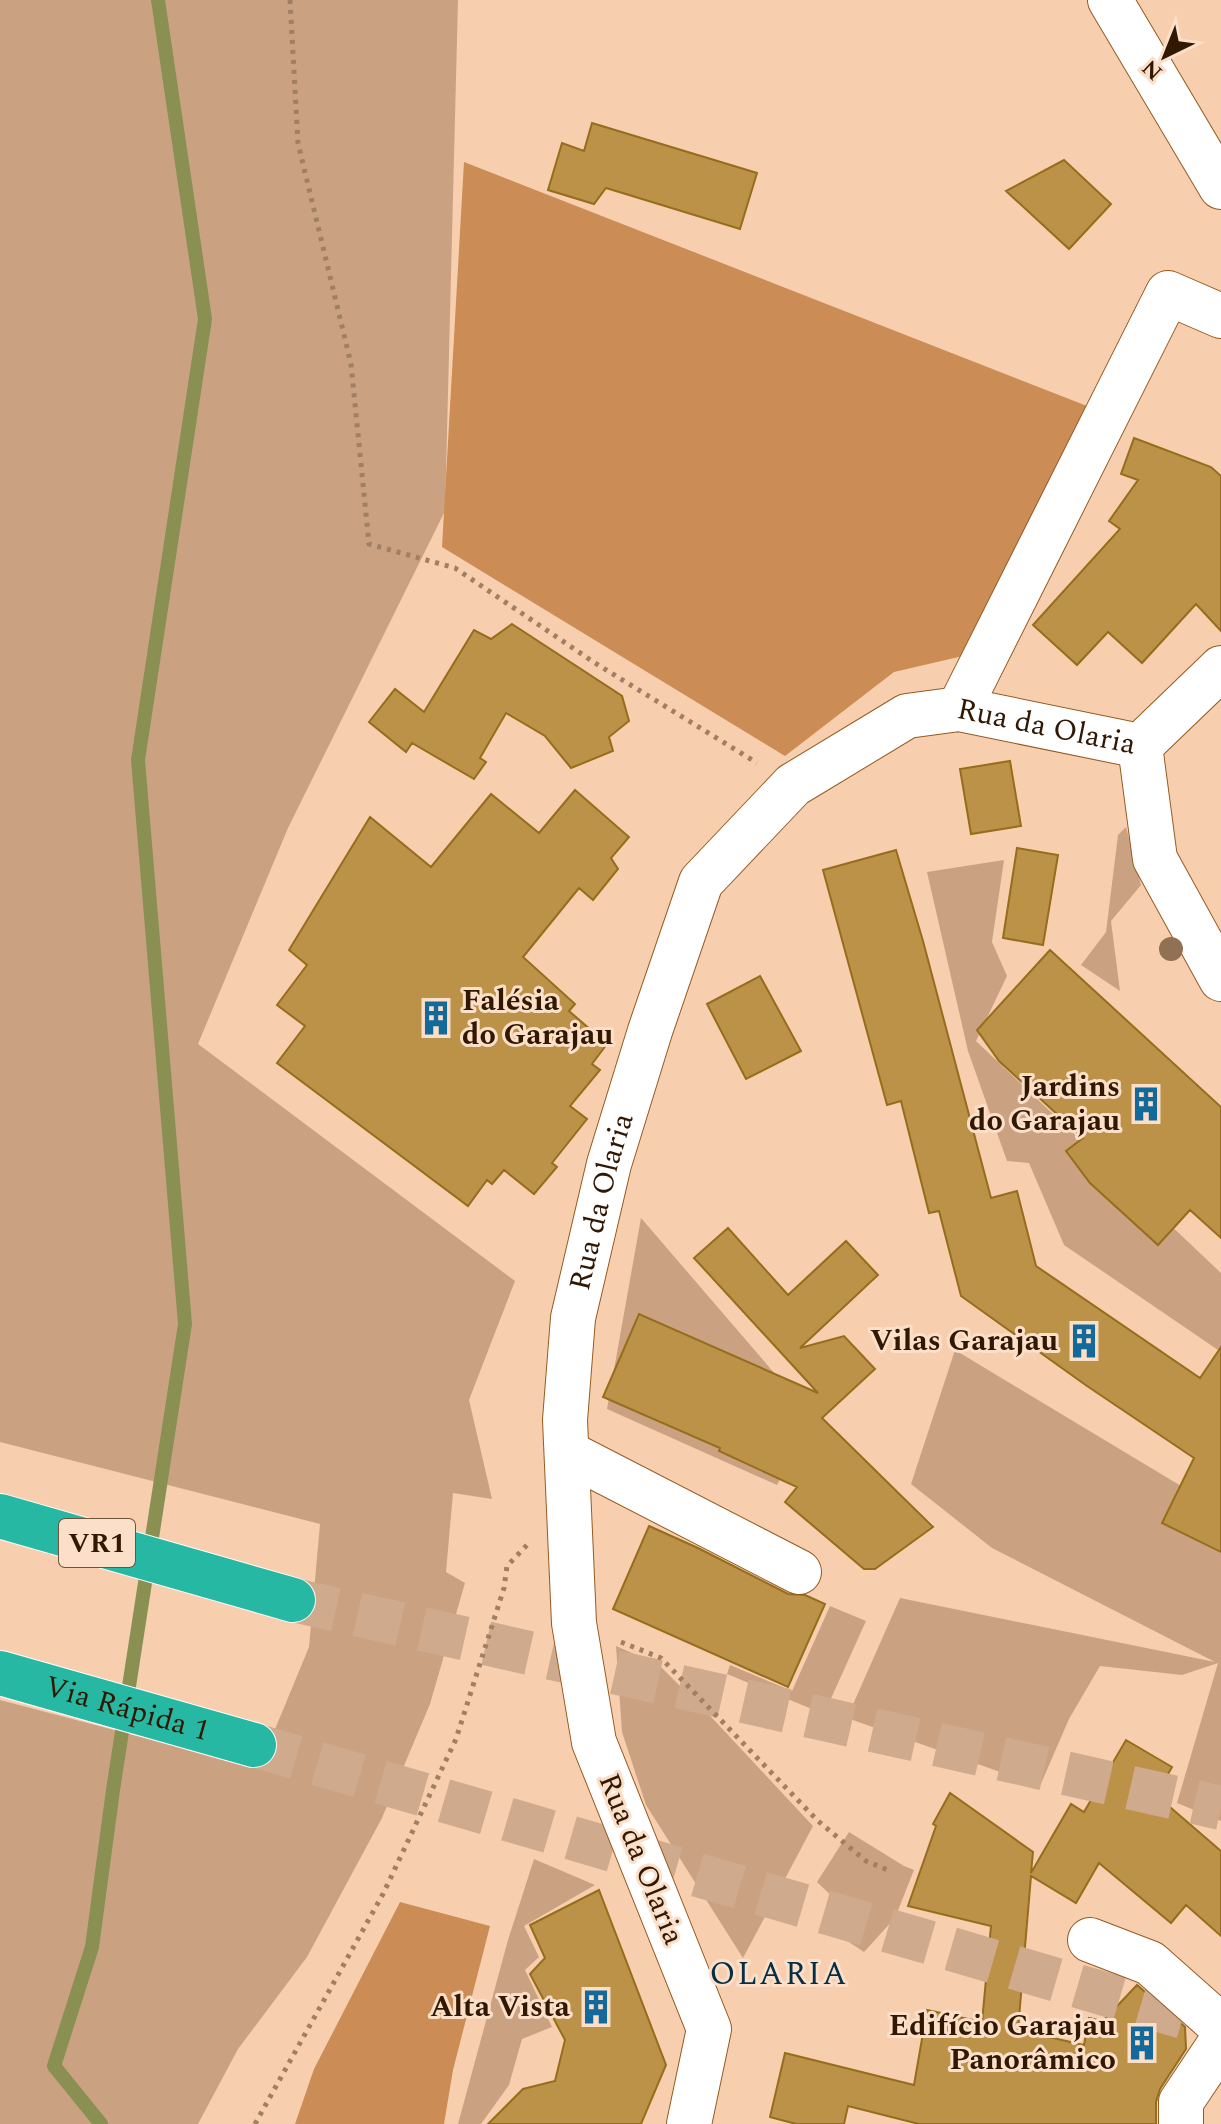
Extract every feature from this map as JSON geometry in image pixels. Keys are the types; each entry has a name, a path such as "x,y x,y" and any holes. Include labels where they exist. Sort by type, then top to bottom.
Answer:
{"highway":[{"name":"VR1","path":"0,1516 293,1600"},
{"name":"Via Rápida 1","path":"0,1673 254,1745"}],"street":[{"path":"1110,0 1221,187"},
{"path":"959,709 1168,293 1221,316"},
{"name":"Rua da Olaria","path":"689,2124 709,2029 594,1742 574,1623 565,1420 573,1318 609,1164 701,882 793,785 907,716 959,709 1140,746 1221,668"},
{"path":"1140,746 1155,859 1221,979"},
{"path":"568,1453 799,1572"},
{"path":"1090,1940 1150,1963 1221,2026"},
{"path":"1181,2124 1181,2102 1221,2042"}],"path":[{"path":"290,0 298,143 351,364 369,544 455,568 595,663 762,766"},
{"path":"255,2124 383,1894 456,1739 504,1588 507,1566 547,1529 569,1523"},
{"path":"609,1637 661,1658 818,1821 866,1861 890,1871"}],"shaded area":[{"path":"0,0 458,0 445,511 288,828 198,1044 515,1281 469,1400 492,1499 453,1493 446,1572 465,1583 430,1704 382,1818 307,1957 238,2049 198,2124 0,2124 0,1700 259,1768 309,1647 320,1524 0,1442"},
{"path":"464,162 1105,413 980,652 894,672 785,756 442,547"},
{"path":"1126,827 1141,885 1111,921 1120,991 1081,965 1106,932 1118,835"},
{"path":"1004,860 992,942 1007,976 976,1041 1221,1273 1221,1352 1064,1245 1029,1163 1007,1161 968,1051 927,872"},
{"path":"641,1218 813,1418 777,1485 607,1409"},
{"path":"955,1350 1221,1510 1221,1821 1177,1803 1218,1663 1182,1675 1100,1666 1069,1719 1040,1786 847,1718 900,1598 1215,1662 992,1548 911,1484"},
{"path":"830,1606 866,1621 824,1714 727,1674 730,1665 792,1691"},
{"path":"616,1646 659,1665 813,1826 743,1958 646,1805 622,1732"},
{"path":"849,1832 914,1870 895,1918 864,1952 823,1925 842,1906 817,1882"},
{"path":"534,1859 595,1885 524,1926 539,1957 525,1970 552,2027 522,2039 509,2085 481,2124 458,2124 508,1940"},
{"path":"400,1902 490,1926 453,2070 444,2124 295,2124 314,2069"}],"building":[{"path":"592,123 757,173 740,229 606,188 594,204 548,190 562,143 584,151"},
{"path":"1064,160 1111,204 1069,249 1006,191"},
{"path":"1134,438 1211,467 1221,476 1221,631 1196,604 1142,663 1108,632 1077,665 1033,625 1120,529 1109,521 1138,480 1121,474"},
{"path":"512,624 622,696 629,721 609,737 613,751 571,768 545,736 506,713 480,758 486,762 474,779 412,743 406,752 369,722 395,689 424,712 474,630 491,639"},
{"path":"1010,761 1021,826 971,834 960,769"},
{"name":"Falésia do Garajau","path":"575,790 629,837 611,858 618,869 593,900 579,888 523,957 575,1004 569,1011 607,1044 592,1064 600,1070 570,1106 587,1119 552,1163 557,1167 534,1194 504,1170 492,1184 487,1180 468,1206 277,1063 305,1026 277,1005 307,965 289,950 370,817 431,867 491,794 539,833"},
{"path":"1017,848 1058,855 1043,945 1003,938"},
{"path":"896,850 991,1198 1017,1191 1036,1266 1200,1378 1221,1347 1221,1552 1162,1523 1194,1458 961,1296 939,1211 929,1213 901,1101 887,1105 823,870"},
{"name":"Jardins do Garajau","path":"1050,950 1221,1107 1221,1238 1190,1210 1158,1245 1090,1183 1066,1151 1083,1138 999,1061 977,1030"},
{"path":"760,976 801,1051 746,1079 707,1004"},
{"path":"728,1228 788,1295 846,1241 878,1275 800,1348 844,1336 875,1369 822,1418 933,1527 875,1569 864,1569 785,1502 797,1487 719,1451 720,1448 603,1397 639,1314 818,1393 694,1258"},
{"path":"649,1526 788,1594 805,1595 825,1604 788,1687 613,1609"},
{"path":"1126,1740 1172,1767 1156,1795 1221,1851 1221,1936 1186,1905 1171,1923 1099,1863 1076,1903 1031,1876 1018,2030 1084,2045 1089,2018 1103,2021 1137,1985 1185,2027 1186,2049 1160,2089 1156,2102 1156,2124 919,2124 848,2106 844,2124 796,2124 770,2117 785,2053 914,2085 927,2010 982,2022 991,1926 908,1906 936,1826 933,1824 950,1793 1033,1852 1031,1873 1071,1804 1084,1812"},
{"name":"Alta Vista","path":"599,1890 666,2065 641,2124 488,2124 523,2089 555,2081 565,2040 530,1974 545,1958 530,1925"}],"waterway":[{"path":"101,2124 54,2066 92,1947 113,1790 185,1324 138,760 205,319 158,0"}],"tunnel":[{"path":"293,1600 1221,1808"},
{"path":"254,1745 1221,2028"}],"place":[{"name":"Falésia do Garajau","path":"436,1018"},
{"name":"Jardins do Garajau","path":"1146,1104"},
{"name":"Vilas Garajau","path":"1084,1341"},
{"name":"Alta Vista","path":"596,2007"},
{"name":"Edifício Garajau Panorâmico","path":"1142,2043"}],"district":[{"name":"OLARIA","path":"779,1974"}]}
